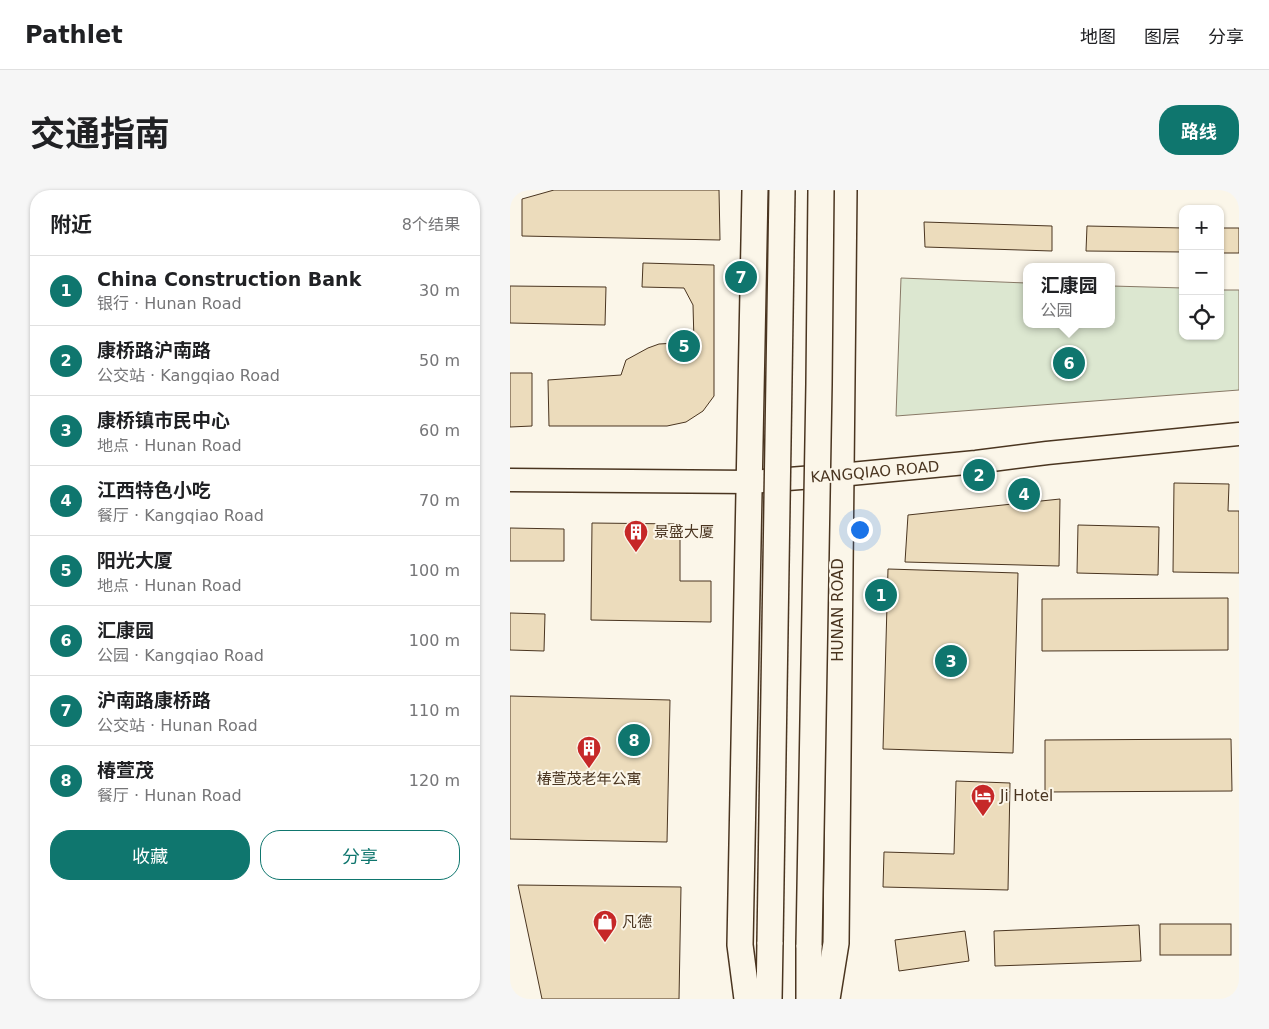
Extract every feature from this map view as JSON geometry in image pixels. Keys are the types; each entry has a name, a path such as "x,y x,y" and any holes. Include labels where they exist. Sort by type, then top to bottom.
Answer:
{"main road":[{"path":"747,999 740,945 755,190"},
{"path":"769,999 782,190"},
{"path":"809,999 821,190"},
{"name":"HUNAN ROAD","path":"827,999 836,943 844,190"},
{"name":"KANGQIAO ROAD","path":"510,480 750,482 840,476 1239,434"}],"green space":[{"path":"901,278 1023,283 1023,328 1115,328 1115,286 1179,288 1179,340 1224,340 1224,290 1239,290 1239,390 896,416"}],"building":[{"path":"554,190 719,190 720,240 522,236 522,199"},
{"path":"924,222 1052,226 1052,251 925,247"},
{"path":"1087,226 1179,228 1179,252 1086,251"},
{"path":"1224,228 1239,228 1239,253 1224,253"},
{"path":"643,263 714,265 714,396 703,411 686,422 667,426 549,426 548,380 621,375 626,360 648,348 659,344 694,342 693,305 684,288 642,287"},
{"path":"510,286 606,287 605,325 510,323"},
{"path":"510,373 532,373 532,426 510,427"},
{"path":"1174,483 1229,484 1228,511 1239,511 1239,573 1173,572"},
{"path":"1060,499 1059,566 905,562 908,515"},
{"name":"景盛大厦","path":"592,523 680,524 680,581 711,581 711,622 591,620"},
{"path":"1078,525 1159,527 1158,575 1077,573"},
{"path":"510,528 564,529 564,561 510,561"},
{"path":"888,569 1018,573 1013,753 883,749"},
{"path":"1228,598 1228,650 1042,651 1042,599"},
{"path":"510,613 545,614 544,651 510,650"},
{"name":"椿萱茂老年公寓","path":"510,696 670,700 667,842 510,839"},
{"path":"1231,739 1232,791 1045,792 1045,740"},
{"name":"Ji Hotel","path":"956,781 1010,783 1008,890 883,887 884,852 954,854"},
{"name":"凡德","path":"518,885 681,887 679,999 542,999"},
{"path":"1160,924 1231,924 1231,955 1160,955"},
{"path":"1139,925 1141,961 995,966 994,931"},
{"path":"965,931 969,961 899,971 895,940"}],"place":[{"name":"沪南路康桥路","path":"741,277"},
{"name":"阳光大厦","path":"684,346"},
{"name":"汇康园","path":"1069,363"},
{"name":"康桥路沪南路","path":"979,475"},
{"name":"江西特色小吃","path":"1024,494"},
{"name":"景盛大厦","path":"636,553"},
{"name":"China Construction Bank","path":"881,595"},
{"name":"康桥镇市民中心","path":"951,661"},
{"name":"椿萱茂","path":"634,740"},
{"name":"椿萱茂老年公寓","path":"589,769"},
{"name":"Ji Hotel","path":"983,817"},
{"name":"凡德","path":"605,943"}]}
